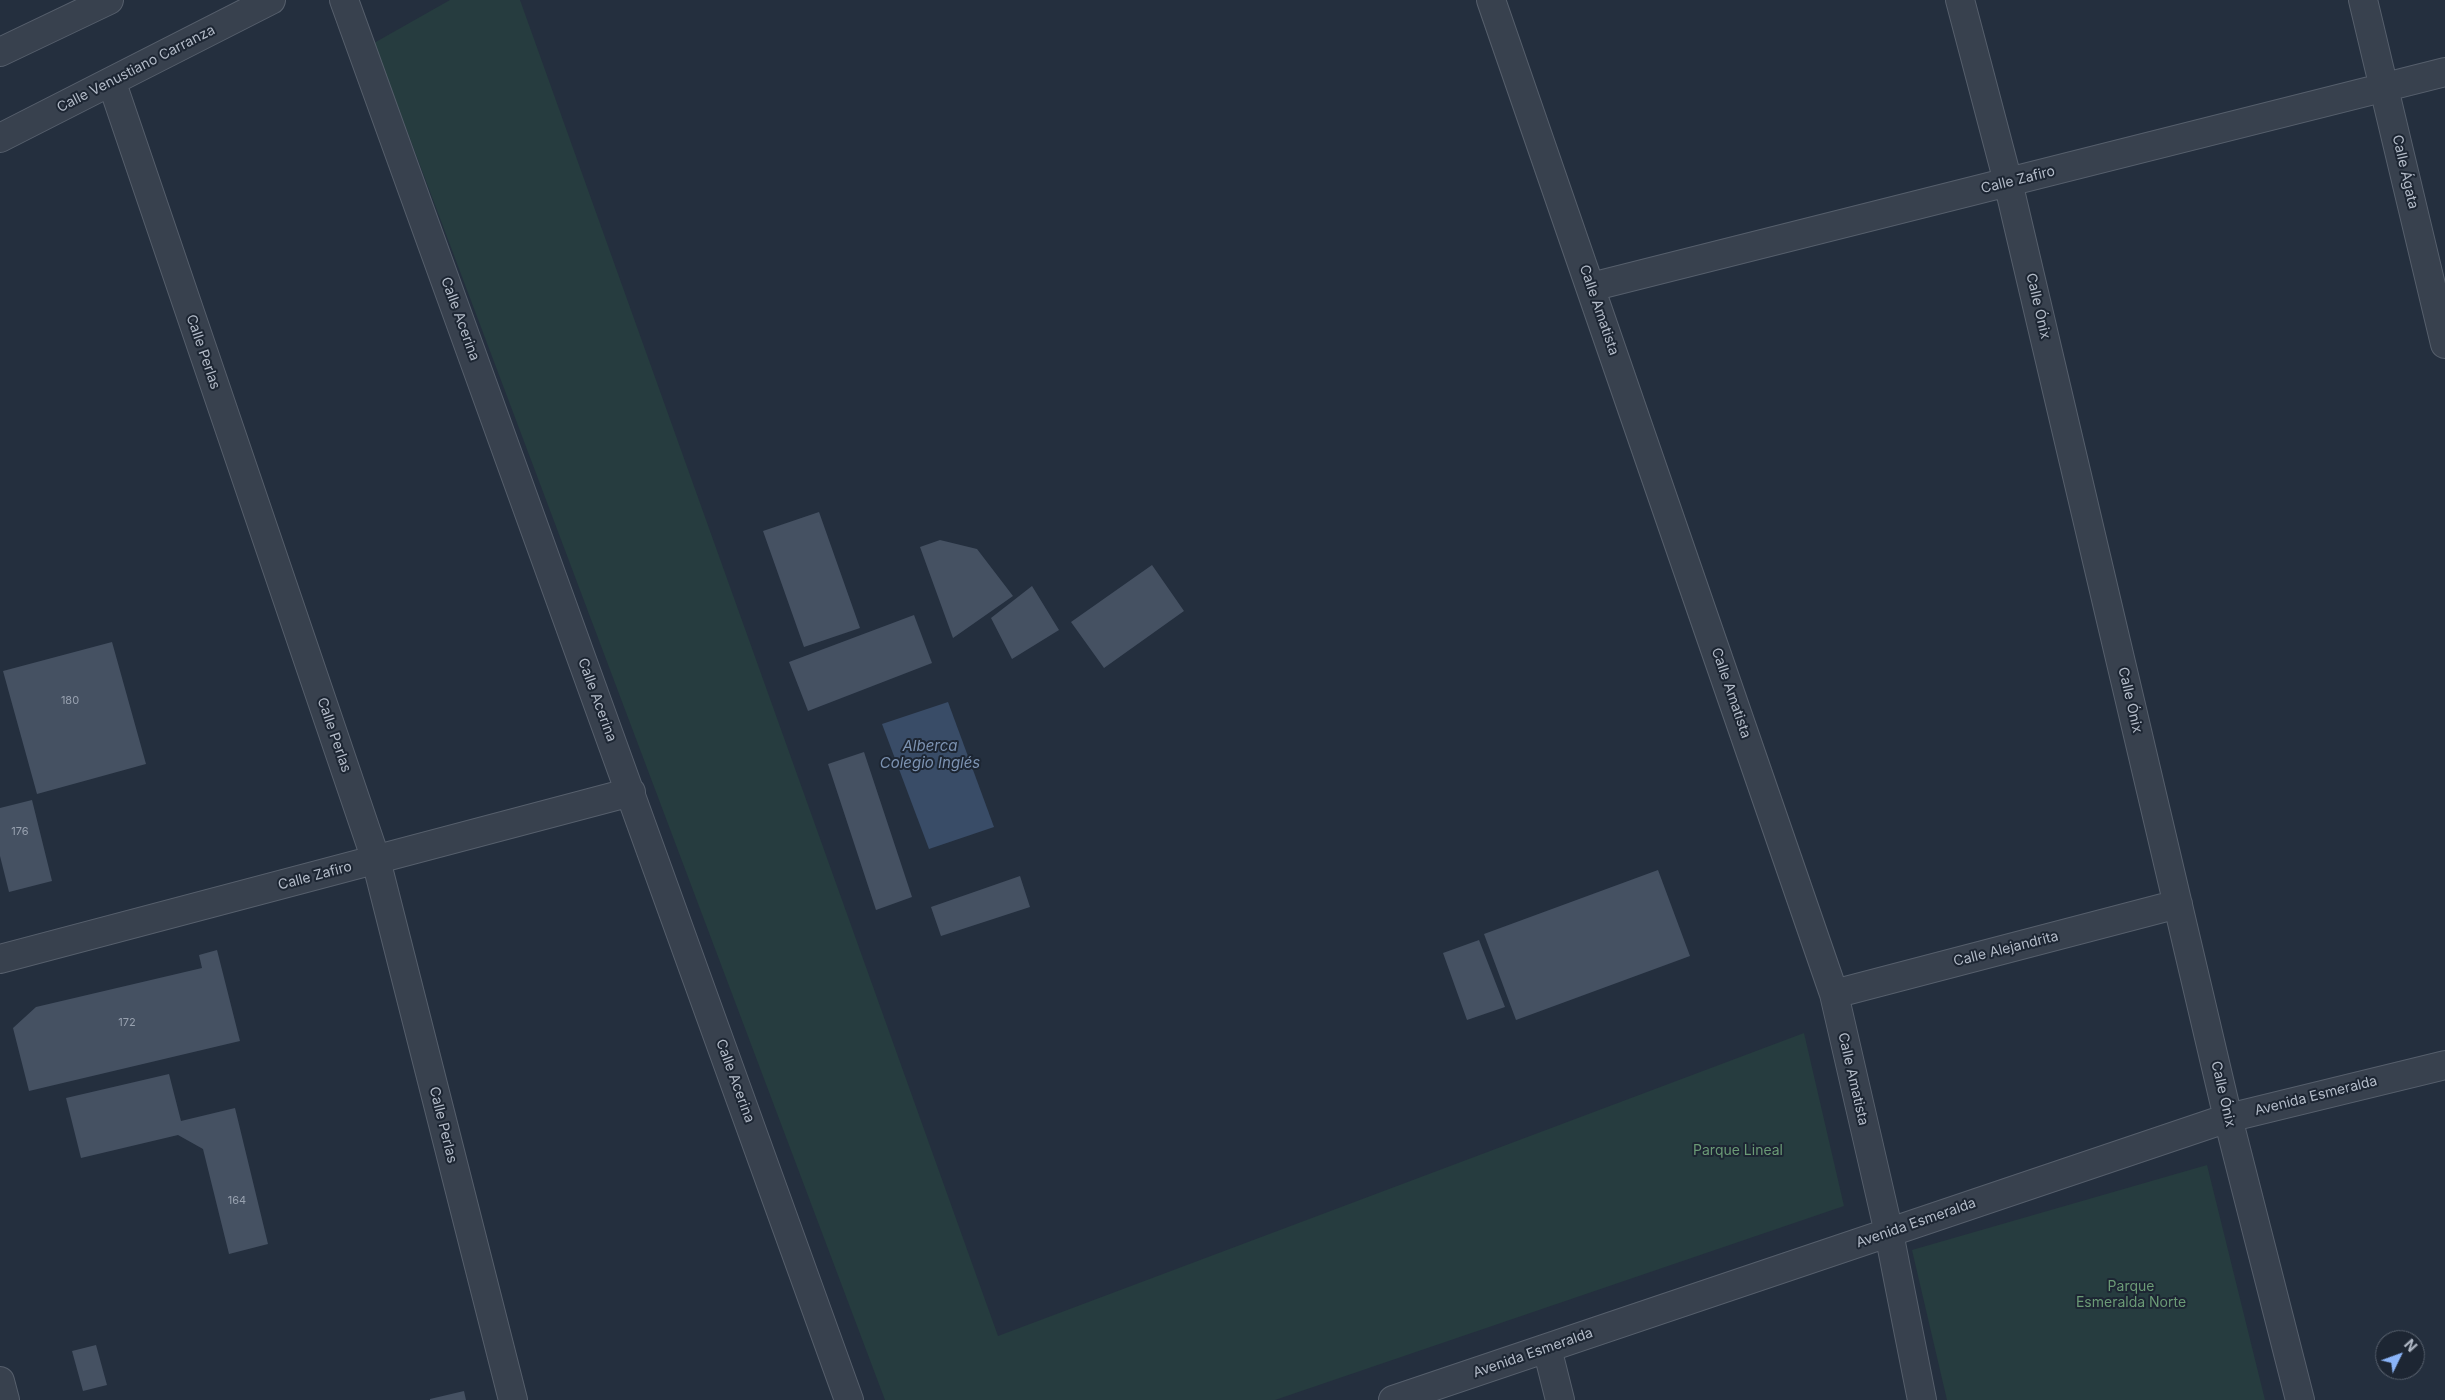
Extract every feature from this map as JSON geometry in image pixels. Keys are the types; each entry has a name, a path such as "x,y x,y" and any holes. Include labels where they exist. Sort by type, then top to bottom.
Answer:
{"street":[{"path":"0,52 109,0"},
{"name":"Calle Venustiano Carranza","path":"0,138 112,83 272,0"},
{"name":"Calle Acerina","path":"344,0 850,1400"},
{"name":"Calle Amatista","path":"1491,0 1834,994 1888,1232 1922,1400"},
{"name":"Calle Ónix","path":"1960,0 2008,182 2228,1118 2300,1400"},
{"name":"Calle Ágata","path":"2363,0 2445,344"},
{"name":"Calle Zafiro","path":"1591,287 2445,72"},
{"name":"Calle Perlas","path":"112,83 376,860 513,1400"},
{"name":"Calle Zafiro","path":"0,960 631,792"},
{"name":"Calle Alejandrita","path":"1834,994 2178,904"},
{"name":"Avenida Esmeralda","path":"1393,1400 2228,1118 2445,1065"},
{"path":"1547,1348 1560,1400"},
{"path":"0,1381 6,1400"}],"green space":[{"name":"Parque Lineal","path":"450,0 520,0 998,1336 1804,1033 1844,1206 1275,1400 885,1400 374,43"},
{"name":"Parque Esmeralda Norte","path":"2207,1165 2265,1400 1947,1400 1912,1250"}],"water":[{"name":"Alberca Colegio Inglés","path":"948,702 994,827 929,849 882,724"}],"building":[{"path":"819,512 860,628 804,647 763,531"},
{"path":"940,540 977,549 1013,596 953,638 920,547"},
{"path":"1152,565 1184,611 1104,668 1071,622"},
{"path":"1032,586 1059,630 1012,659 991,618"},
{"path":"914,615 932,663 808,711 789,662"},
{"path":"112,642 146,764 37,794 3,671"},
{"path":"864,752 912,897 876,910 828,764"},
{"path":"32,800 52,881 9,892 0,856 0,808"},
{"path":"1658,870 1690,956 1516,1020 1484,934"},
{"path":"1020,876 1030,907 941,936 931,907"},
{"path":"1479,940 1505,1007 1467,1020 1443,953"},
{"path":"217,950 240,1041 29,1091 13,1028 36,1007 202,968 199,955"},
{"path":"169,1074 181,1121 235,1108 268,1244 229,1254 203,1149 178,1135 81,1158 66,1098"},
{"path":"96,1345 107,1385 83,1391 72,1351"},
{"path":"464,1391 466,1400 430,1400 430,1399"}]}
